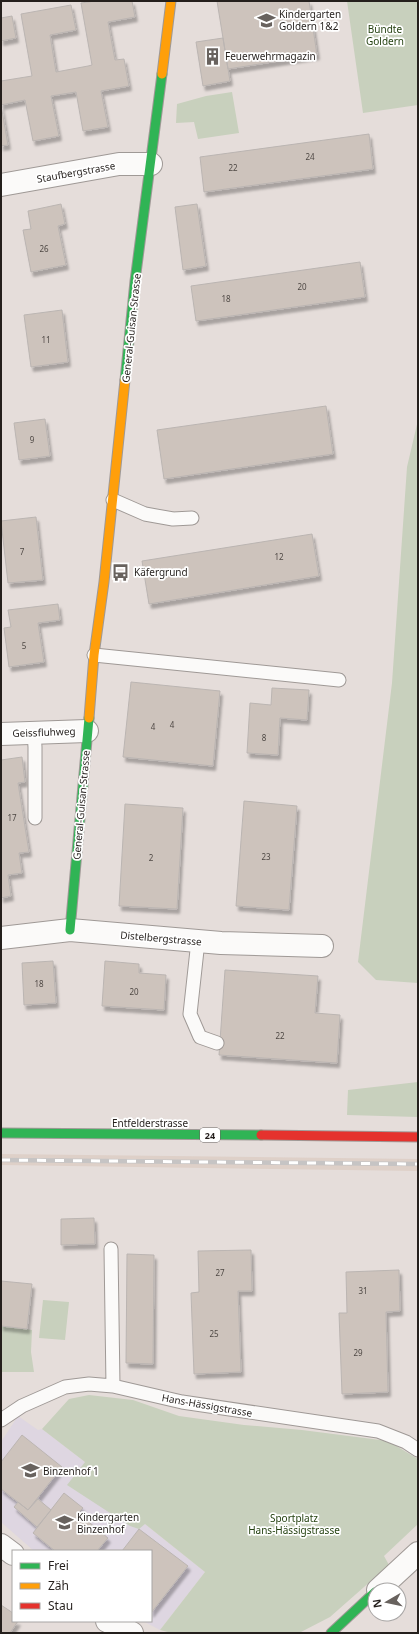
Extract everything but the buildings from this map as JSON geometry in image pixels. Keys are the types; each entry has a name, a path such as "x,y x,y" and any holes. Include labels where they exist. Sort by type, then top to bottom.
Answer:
{"street":[{"name":"General-Guisan-Strasse","path":"70,930 94,655 113,500 135,281 171,1"},
{"name":"Staufbergstrasse","path":"1,185 119,164 150,164"},
{"name":"Geissfluhweg","path":"1,734 87,731"},
{"name":"Distelbergstrasse","path":"1,938 70,930 198,941 322,946"},
{"name":"Entfelderstrasse","path":"1,1133 418,1137"},
{"path":"1,1545 12,1553"},
{"path":"387,1582 418,1553"},
{"path":"331,1633 367,1599"},
{"path":"110,1622 132,1633"}],"lane":[{"path":"113,500 144,514 173,519 192,518"},
{"path":"94,655 339,680"},
{"path":"34,733 35,818"},
{"path":"198,941 190,1014 200,1037 217,1042"},
{"path":"111,1249 113,1386"},
{"name":"Hans-Hässigstrasse","path":"1,1420 22,1406 65,1387 89,1384 113,1386 182,1402 378,1431 406,1442 418,1450"}],"shaded area":[{"path":"1,1154 418,1159 418,1171 1,1165"},
{"name":"Kindergarten Binzenhof","path":"18,1416 38,1430 42,1429 85,1462 68,1485 145,1524 205,1572 160,1630 145,1622 152,1622 152,1550 33,1550 1,1522 1,1442"}],"green space":[{"name":"Bündte Goldern","path":"347,1 418,1 418,105 363,113"},
{"path":"232,92 239,133 198,139 194,122 176,123 177,104 206,96"},
{"path":"418,420 418,983 376,980 358,962 392,683 407,467"},
{"path":"418,1082 418,1117 347,1115 348,1090"},
{"path":"43,1300 69,1302 65,1340 39,1338"},
{"path":"1,1326 32,1330 31,1352 34,1372 1,1372"},
{"name":"Sportplatz Hans-Hässigstrasse","path":"89,1395 133,1400 179,1416 244,1425 302,1430 388,1441 418,1459 418,1524 384,1556 389,1565 370,1582 367,1582 367,1584 330,1617 299,1633 172,1633 160,1630 205,1572 145,1524 139,1529 130,1526 67,1485 85,1462 42,1429 69,1399"}],"railway":[{"path":"1,1160 418,1164"}],"traffic: fast":[{"path":"125,380 135,281 162,74"},
{"path":"70,930 89,718"},
{"path":"1,1133 261,1135"},
{"path":"331,1633 367,1599"}],"traffic: slow":[{"path":"162,74 171,1"},
{"path":"89,718 94,655 104,582 125,380"}],"traffic: jam":[{"path":"261,1135 418,1137"}],"place":[{"name":"Kindergarten Goldern 1&2","path":"266,20"},
{"name":"Feuerwehrmagazin","path":"212,56"},
{"name":"Käfergrund","path":"121,572"},
{"name":"Binzenhof 1","path":"30,1471"},
{"name":"Kindergarten Binzenhof","path":"64,1523"}]}
